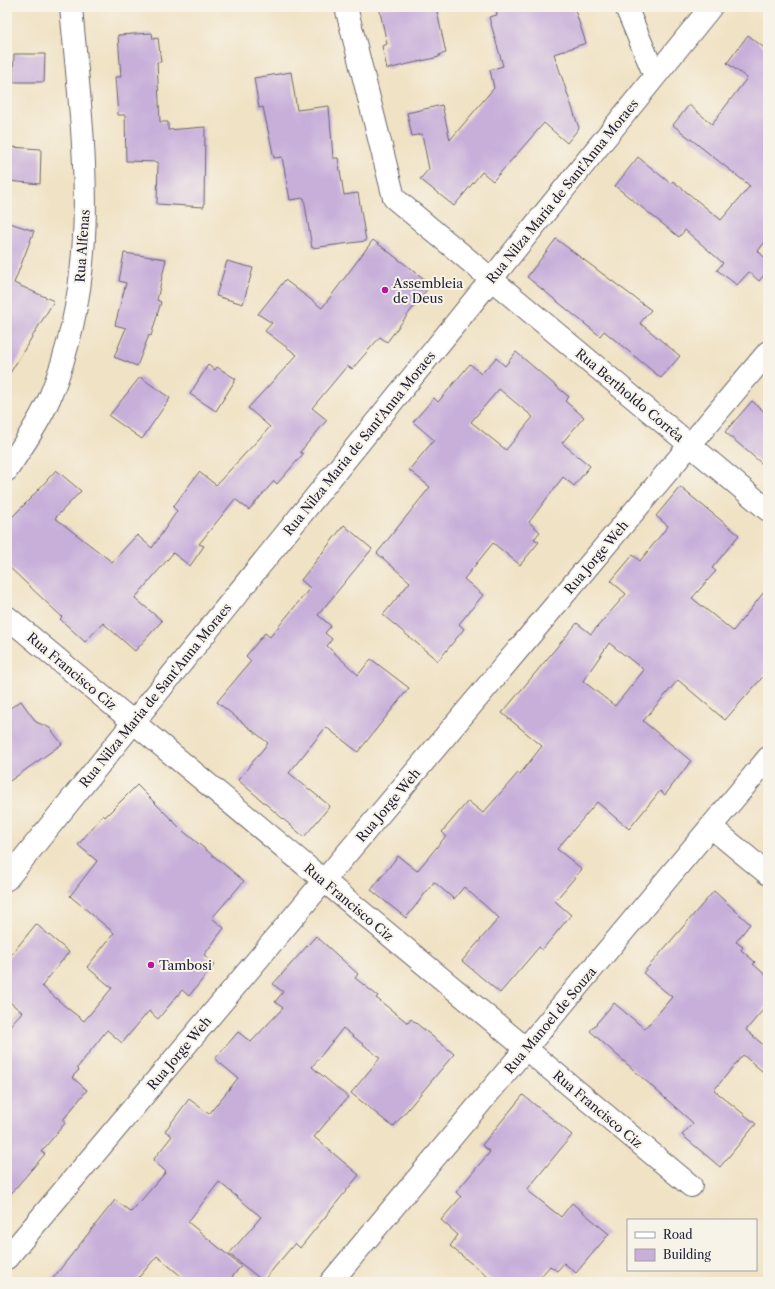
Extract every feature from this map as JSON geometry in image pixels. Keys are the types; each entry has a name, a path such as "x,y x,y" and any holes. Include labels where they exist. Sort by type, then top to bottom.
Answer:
{"street":[{"name":"Rua Alfenas","path":"7,470 49,399 67,350 82,276 86,171 71,7"},
{"name":"Rua Bertholdo Corrêa","path":"346,7 394,198 768,510"},
{"path":"626,7 655,76"},
{"name":"Rua Nilza Maria de Sant'Anna Moraes","path":"7,880 710,7"},
{"name":"Rua Jorge Weh","path":"7,1258 768,352"},
{"name":"Rua Francisco Ciz","path":"7,617 691,1186"},
{"name":"Rua Manoel de Souza","path":"337,1280 526,1049 768,758"},
{"path":"711,827 768,874"}],"building":[{"path":"379,7 436,7 446,53 439,55 439,57 387,69 382,46 387,44"},
{"path":"495,7 574,7 586,43 554,54 579,128 567,143 544,123 493,181 482,172 454,206 420,179 429,169 422,134 412,136 407,113 442,105 450,140 494,88 490,70 503,66 489,17 497,15"},
{"path":"152,33 153,39 158,38 161,62 157,62 160,122 168,122 168,130 205,127 204,207 157,204 158,162 126,161 125,115 118,115 115,77 121,77 118,35"},
{"path":"748,35 768,51 768,238 758,251 768,261 768,270 759,281 749,272 737,285 717,270 723,263 685,230 679,237 615,186 638,157 671,184 673,181 721,220 750,186 673,125 689,105 712,124 747,78 727,63"},
{"path":"14,54 45,54 44,82 13,82"},
{"path":"291,72 297,110 329,106 333,158 338,158 344,195 358,193 366,241 312,248 304,198 290,200 282,157 274,158 263,107 259,108 254,78"},
{"path":"10,147 41,149 40,184 8,181"},
{"path":"7,222 34,231 14,283 54,301 7,378"},
{"path":"556,239 651,310 640,323 680,356 661,378 604,331 600,336 527,277"},
{"path":"373,240 431,284 387,342 380,337 352,369 347,366 312,408 327,420 300,452 303,454 277,484 274,481 249,510 235,499 199,544 204,546 190,566 173,553 135,598 162,621 135,651 103,623 85,642 60,619 62,617 7,565 7,522 56,470 81,491 55,518 112,562 137,535 152,548 177,511 173,507 199,472 216,485 270,427 248,408 297,355 265,331 272,323 258,314 285,280 322,308"},
{"path":"124,253 166,259 157,300 161,302 151,336 149,335 137,366 114,357 126,328 115,325 126,283 119,281"},
{"path":"227,261 253,268 243,304 216,296"},
{"path":"516,352 569,397 565,401 584,417 562,443 590,466 574,486 563,477 529,522 540,532 534,539 539,542 520,565 493,543 464,579 483,595 459,624 464,629 438,661 383,615 410,582 377,553 430,487 409,470 434,440 413,422 434,398 438,402 470,364 481,374 496,358 505,366","holes":["499,389 533,417 506,450 471,422"]},
{"path":"208,365 215,370 217,367 236,379 216,411 190,394"},
{"path":"140,377 170,398 142,439 109,416"},
{"path":"752,401 768,415 768,469 725,432"},
{"path":"680,487 739,535 712,568 716,571 692,598 733,631 768,587 768,671 725,720 678,680 643,721 691,761 665,795 660,791 629,829 597,802 557,849 582,869 555,901 571,915 542,950 539,947 500,993 462,961 499,918 464,887 454,899 434,882 406,918 371,890 398,856 417,871 446,836 442,832 468,801 483,813 518,773 520,774 542,746 502,713 577,623 591,634 626,594 611,581 633,555 640,561 668,526 656,516","holes":["609,643 644,670 615,706 583,681"]},
{"path":"344,525 372,549 318,615 331,626 325,633 332,639 327,646 358,675 371,659 409,688 358,752 326,727 289,773 330,806 304,837 238,780 268,743 217,702 251,661 246,656 265,633 270,637 310,588 301,580"},
{"path":"21,701 36,722 50,728 62,744 7,783 7,710"},
{"path":"137,785 183,831 244,881 212,918 224,928 204,955 215,964 189,996 182,990 158,1019 149,1011 122,1043 107,1030 77,1068 79,1070 72,1077 87,1090 63,1120 66,1122 41,1152 45,1154 7,1198 7,1029 22,1012 7,1000 7,960 36,924 69,952 42,986 66,1007 84,1021 112,988 87,967 114,933 70,896 97,861 78,845 103,815 105,817"},
{"path":"714,891 750,924 736,942 743,947 741,950 755,962 753,964 768,977 768,1004 746,1030 768,1049 768,1076 743,1055 714,1090 756,1124 720,1167 682,1135 693,1123 590,1031 614,1003 645,1029 672,997 643,973"},
{"path":"316,936 358,974 355,978 378,996 376,998 408,1023 411,1019 454,1054 393,1127 351,1093 380,1058 343,1028 312,1067 348,1097 314,1137 359,1175 300,1248 295,1243 263,1281 229,1254 261,1217 219,1182 188,1222 241,1266 228,1282 188,1282 157,1256 135,1282 50,1282 115,1200 131,1212 166,1172 153,1160 172,1136 165,1131 189,1099 209,1114 238,1078 215,1059 238,1032 251,1042 283,1008 275,1002 283,992 273,984"},
{"path":"523,1095 572,1135 527,1190 561,1217 572,1203 609,1234 576,1273 564,1263 557,1271 550,1266 536,1282 494,1282 450,1246 458,1235 441,1220 461,1197 456,1192 490,1152 482,1145"}],"place":[{"name":"Assembleia de Deus","path":"385,290"},
{"name":"Tambosi","path":"151,965"}]}
